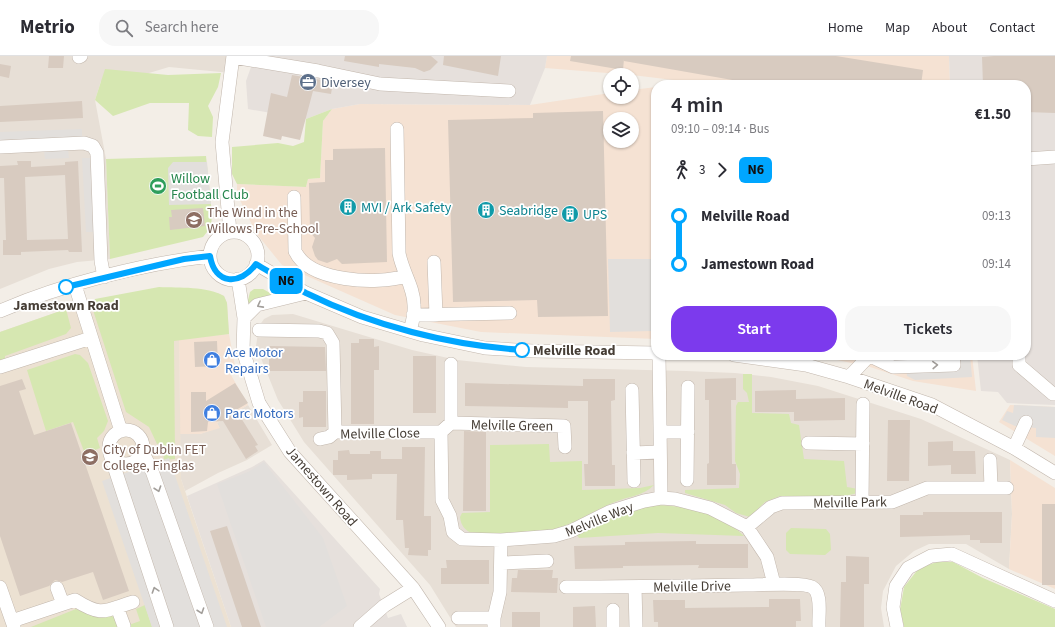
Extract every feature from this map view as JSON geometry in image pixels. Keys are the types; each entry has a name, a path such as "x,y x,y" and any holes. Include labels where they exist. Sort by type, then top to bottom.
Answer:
{"street":[{"path":"230,232 222,142 233,57 318,71 380,84 509,91"},
{"path":"397,129 399,253 414,305 410,331"},
{"path":"0,147 84,143 93,146 97,153 101,261 104,277"},
{"path":"1031,158 1055,157"},
{"path":"294,197 295,245 299,258 336,278 383,281 406,276"},
{"path":"230,232 244,234 251,239 257,250 256,264 249,274 238,279 229,279 218,273 212,264 210,256 216,240 222,235 230,232"},
{"path":"0,311 29,298 104,277 184,259 210,256"},
{"path":"434,262 436,315"},
{"path":"256,264 306,293 362,317 410,331 485,348 533,351 651,353"},
{"name":"Jamestown Road","path":"238,279 244,318 243,350 259,403 290,452 414,588 439,627"},
{"path":"75,285 121,431"},
{"path":"244,318 257,305 306,293"},
{"path":"413,315 510,313"},
{"path":"259,330 319,330 327,333 333,343 335,432"},
{"path":"0,367 91,338"},
{"path":"659,360 661,498"},
{"name":"Melville Road","path":"770,360 806,365 849,377 932,405 1014,448 1055,473"},
{"path":"849,377 865,360"},
{"path":"880,360 893,367 907,361 954,365 954,360"},
{"path":"1019,360 1019,365 1053,394 1055,394"},
{"name":"Melville Way","path":"451,364 442,500 450,516 453,532 462,539 501,540 554,536 571,531 609,512 644,501 661,498 675,499 710,508 747,528 767,557 774,584"},
{"path":"687,480 688,387"},
{"path":"632,390 634,481"},
{"path":"862,502 863,404"},
{"path":"1014,448 1026,422"},
{"name":"Melville Green","path":"446,427 564,426 565,447"},
{"name":"Melville Close","path":"320,438 329,437 335,432 446,427"},
{"path":"167,627 110,454 109,449 111,439 121,431 130,430 140,436 143,441 143,453 152,471 207,627"},
{"path":"661,432 688,432"},
{"path":"808,443 863,444"},
{"path":"634,453 660,452"},
{"path":"110,454 118,463 124,464 136,462 143,453"},
{"path":"990,460 991,488"},
{"name":"Melville Park","path":"747,528 771,507 782,503 892,502 927,488 1007,488"},
{"path":"458,618 494,622 500,592 502,562 501,540"},
{"path":"897,627 893,607 896,586 908,568 931,556 952,554 1055,601"},
{"path":"502,562 547,561"},
{"name":"Melville Drive","path":"566,587 774,584 810,586 816,590 818,596 819,627"},
{"path":"0,587 13,624 74,600 87,608 102,612 133,602"},
{"path":"635,587 636,627"},
{"path":"57,588 63,604"},
{"path":"360,627 384,606 414,588"},
{"path":"117,607 124,626"},
{"path":"613,610 613,627"}],"shaded area":[{"path":"0,56 233,56 231,73 169,67 129,79 101,81 95,100 106,159 110,259 77,262 49,269 0,289"},
{"path":"255,56 547,56 545,68 530,105 360,104 332,109 306,119 248,109 246,81"},
{"path":"547,56 949,56 950,80 674,80 639,76 639,68 603,68 603,73 545,68"},
{"path":"949,56 1055,56 1055,405 1007,403 998,392 981,391 978,360 1031,360 1031,80 950,80"},
{"path":"651,88 651,339 481,332 395,315 282,265 256,233 237,194 237,184 306,187 308,179 320,178 323,121 332,109 360,104 530,105 603,94 603,104 639,104 639,89"},
{"path":"82,129 82,137 0,140 0,132"},
{"path":"68,150 69,158 45,159 44,151"},
{"path":"82,158 91,158 94,232 86,232"},
{"path":"173,162 207,162 211,204 169,205 168,168"},
{"path":"608,259 651,259 651,331 610,332"},
{"name":"City of Dublin FET College, Finglas","path":"218,293 224,296 227,303 229,334 179,339 181,479 231,627 0,627 0,332 66,309 112,301"},
{"path":"293,314 412,350 457,360 526,367 735,373 771,377 818,386 921,419 1010,460 1012,514 1009,569 966,544 929,544 914,551 896,566 883,591 881,608 884,627 456,627 430,585 304,442 278,400 256,346 259,326 264,319 272,315"},
{"path":"229,334 235,366 231,375 248,405 217,423 220,428 200,434 180,434 179,339"},
{"path":"837,360 973,360 976,391 913,381 870,367"},
{"path":"905,360 970,360 972,377 915,380 907,376"},
{"path":"248,405 272,445 247,460 218,473 185,491 181,479 180,434 200,434 219,427 217,423"},
{"path":"1010,405 1055,407 1055,456 999,422"},
{"path":"1014,405 1055,407 1055,438 1036,437 1036,428 1015,426 1002,420 1007,411 1013,413"},
{"path":"169,458 227,627 152,627 102,481"},
{"path":"264,460 380,589 379,594 388,618 401,614 407,627 231,627 187,496 252,467"},
{"path":"1010,460 1055,488 1055,589 1009,569 1012,514"},
{"path":"264,462 323,538 347,606 319,627 266,627 217,484 248,472"}],"green space":[{"path":"105,69 168,75 221,73 218,87 208,106 213,117 212,137 198,136 188,130 189,103 150,103 113,116 95,100"},
{"path":"332,109 323,121 320,178 308,179 306,187 237,184 232,174 232,147 278,143 293,146 304,142 306,119"},
{"name":"Willow Football Club","path":"206,156 212,214 211,227 203,237 110,259 106,159"},
{"path":"159,287 201,289 224,296 227,303 229,334 174,341 175,459 164,460 162,443 157,444 149,427 126,412 92,307 95,299"},
{"path":"254,289 263,289 277,297 247,304 250,292"},
{"path":"66,309 71,328 66,334 5,356 5,359 0,361 0,332"},
{"path":"75,354 80,355 88,363 108,421 104,431 97,438 100,448 85,454 73,422 46,431 27,370"},
{"path":"743,374 752,374 752,413 789,414 791,423 799,425 804,459 844,461 847,487 858,489 858,493 840,497 780,496 765,502 750,517 736,513 725,505 685,493 685,490 739,488 740,474 735,461 736,406 738,402 749,402 747,393 743,389"},
{"path":"549,444 550,462 582,461 582,490 640,488 654,485 641,494 607,505 566,525 541,532 473,534 462,525 460,517 462,513 490,512 490,445"},
{"path":"656,505 692,509 715,516 735,528 744,536 658,533 579,538 575,532 635,508"},
{"path":"791,528 826,529 830,534 831,550 825,555 790,554 786,550 786,533"},
{"path":"937,562 953,562 983,578 1055,609 1055,627 904,627 900,610 904,587 919,568"},
{"path":"145,605 152,627 123,627 140,621 136,609"},
{"path":"76,609 97,617 112,616 116,619 118,627 31,627"}],"building":[{"path":"49,56 64,56 63,68 48,68"},
{"path":"345,56 431,56 438,62 430,70 424,72 415,68 379,64 379,67 344,61"},
{"path":"444,56 501,56 498,76 443,65"},
{"path":"571,56 836,56 923,70 922,80 732,80 624,61 624,59 623,68 611,68 570,61"},
{"path":"1055,56 1055,113 1031,112 1031,80 983,80 982,57"},
{"path":"0,64 11,66 9,78 0,76"},
{"path":"292,75 333,82 331,94 313,91 300,140 282,136 281,140 263,136 271,93 287,97"},
{"path":"82,101 83,118 0,122 0,106"},
{"path":"603,111 608,316 538,317 537,300 453,302 448,120 533,118 533,113"},
{"name":"MVI / Ark Safety","path":"385,148 387,262 342,264 337,259 327,263 318,260 312,247 315,238 310,232 309,183 325,182 325,160 333,160 333,149"},
{"path":"17,161 31,161 31,167 65,165 65,162 78,161 82,252 69,252 68,250 21,252 21,255 3,255 3,240 6,240 4,178 0,178 0,166 18,165","holes":["65,175 68,239 27,240 25,177"]},
{"path":"203,208 205,226 170,230 169,217 172,217 171,210"},
{"path":"359,339 374,339 374,347 379,346 379,370 374,370 374,424 351,424 351,343 359,343"},
{"path":"217,341 218,366 195,367 194,342"},
{"path":"269,346 325,347 326,371 269,371"},
{"path":"413,356 436,356 436,413 413,413"},
{"path":"736,378 736,400 731,400 732,464 736,464 736,485 707,485 707,464 709,463 709,400 705,400 705,379"},
{"path":"22,379 26,389 19,391 34,435 71,423 129,591 103,600 93,572 62,582 55,580 49,586 20,596 0,536 0,386"},
{"path":"583,379 615,379 615,400 611,401 612,465 615,465 615,486 585,486 584,464 588,464 588,401 568,401 568,408 465,406 465,383 583,386"},
{"path":"235,383 248,403 236,410 258,445 255,446 258,451 246,459 223,421 208,422 207,431 191,432 191,392 206,392 206,401"},
{"path":"796,390 796,399 845,398 845,420 794,421 794,412 755,412 755,391"},
{"path":"303,391 326,391 326,427 303,427 303,417 299,418 299,402 303,402"},
{"path":"888,420 910,420 909,481 887,481"},
{"path":"464,431 486,432 486,511 463,511"},
{"path":"953,441 953,451 975,451 976,474 951,474 951,465 928,466 928,442"},
{"path":"402,447 425,447 424,516 431,516 431,550 428,550 428,556 408,555 409,548 405,548 403,520 396,520 397,474 372,474 372,479 347,480 347,475 333,475 333,460 338,460 338,451 349,450 350,454 370,454 370,451 381,451 381,459 402,459"},
{"path":"1042,504 1055,504 1055,585 1042,585"},
{"path":"923,512 1002,512 1002,543 980,543 980,540 970,540 970,535 900,537 900,515 923,515"},
{"path":"227,526 261,627 242,627 210,531"},
{"path":"696,541 696,544 748,544 748,568 698,568 699,565 623,566 623,568 575,569 574,546 625,545 625,542"},
{"path":"846,556 869,557 869,584 864,584 864,627 840,627 841,582 846,582"},
{"path":"446,560 489,560 489,584 441,584 441,568 447,568"},
{"path":"518,570 553,570 552,578 558,578 557,593 511,592 512,578 517,578"},
{"path":"769,599 800,599 801,621 796,621 796,627 658,627 658,622 654,622 653,600 685,600 685,608 769,607"},
{"path":"595,606 596,627 573,627 573,607"},
{"path":"512,612 540,612 540,627 512,627"}],"bus line":[{"name":"N6","path":"66,287 184,259 210,256 215,270 225,278 242,278 249,274 256,264 306,293 362,317 423,335 485,348 522,350"}],"place":[{"name":"Diversey","path":"308,82"},
{"name":"Willow Football Club","path":"158,186"},
{"name":"MVI / Ark Safety","path":"348,207"},
{"name":"Seabridge","path":"486,210"},
{"name":"UPS","path":"570,214"},
{"name":"The Wind in the Willows Pre-School","path":"194,220"},
{"name":"Jamestown Road","path":"66,287"},
{"name":"Melville Road","path":"522,350"},
{"name":"Ace Motor Repairs","path":"212,360"},
{"name":"Parc Motors","path":"212,413"},
{"name":"City of Dublin FET College, Finglas","path":"90,457"}]}
